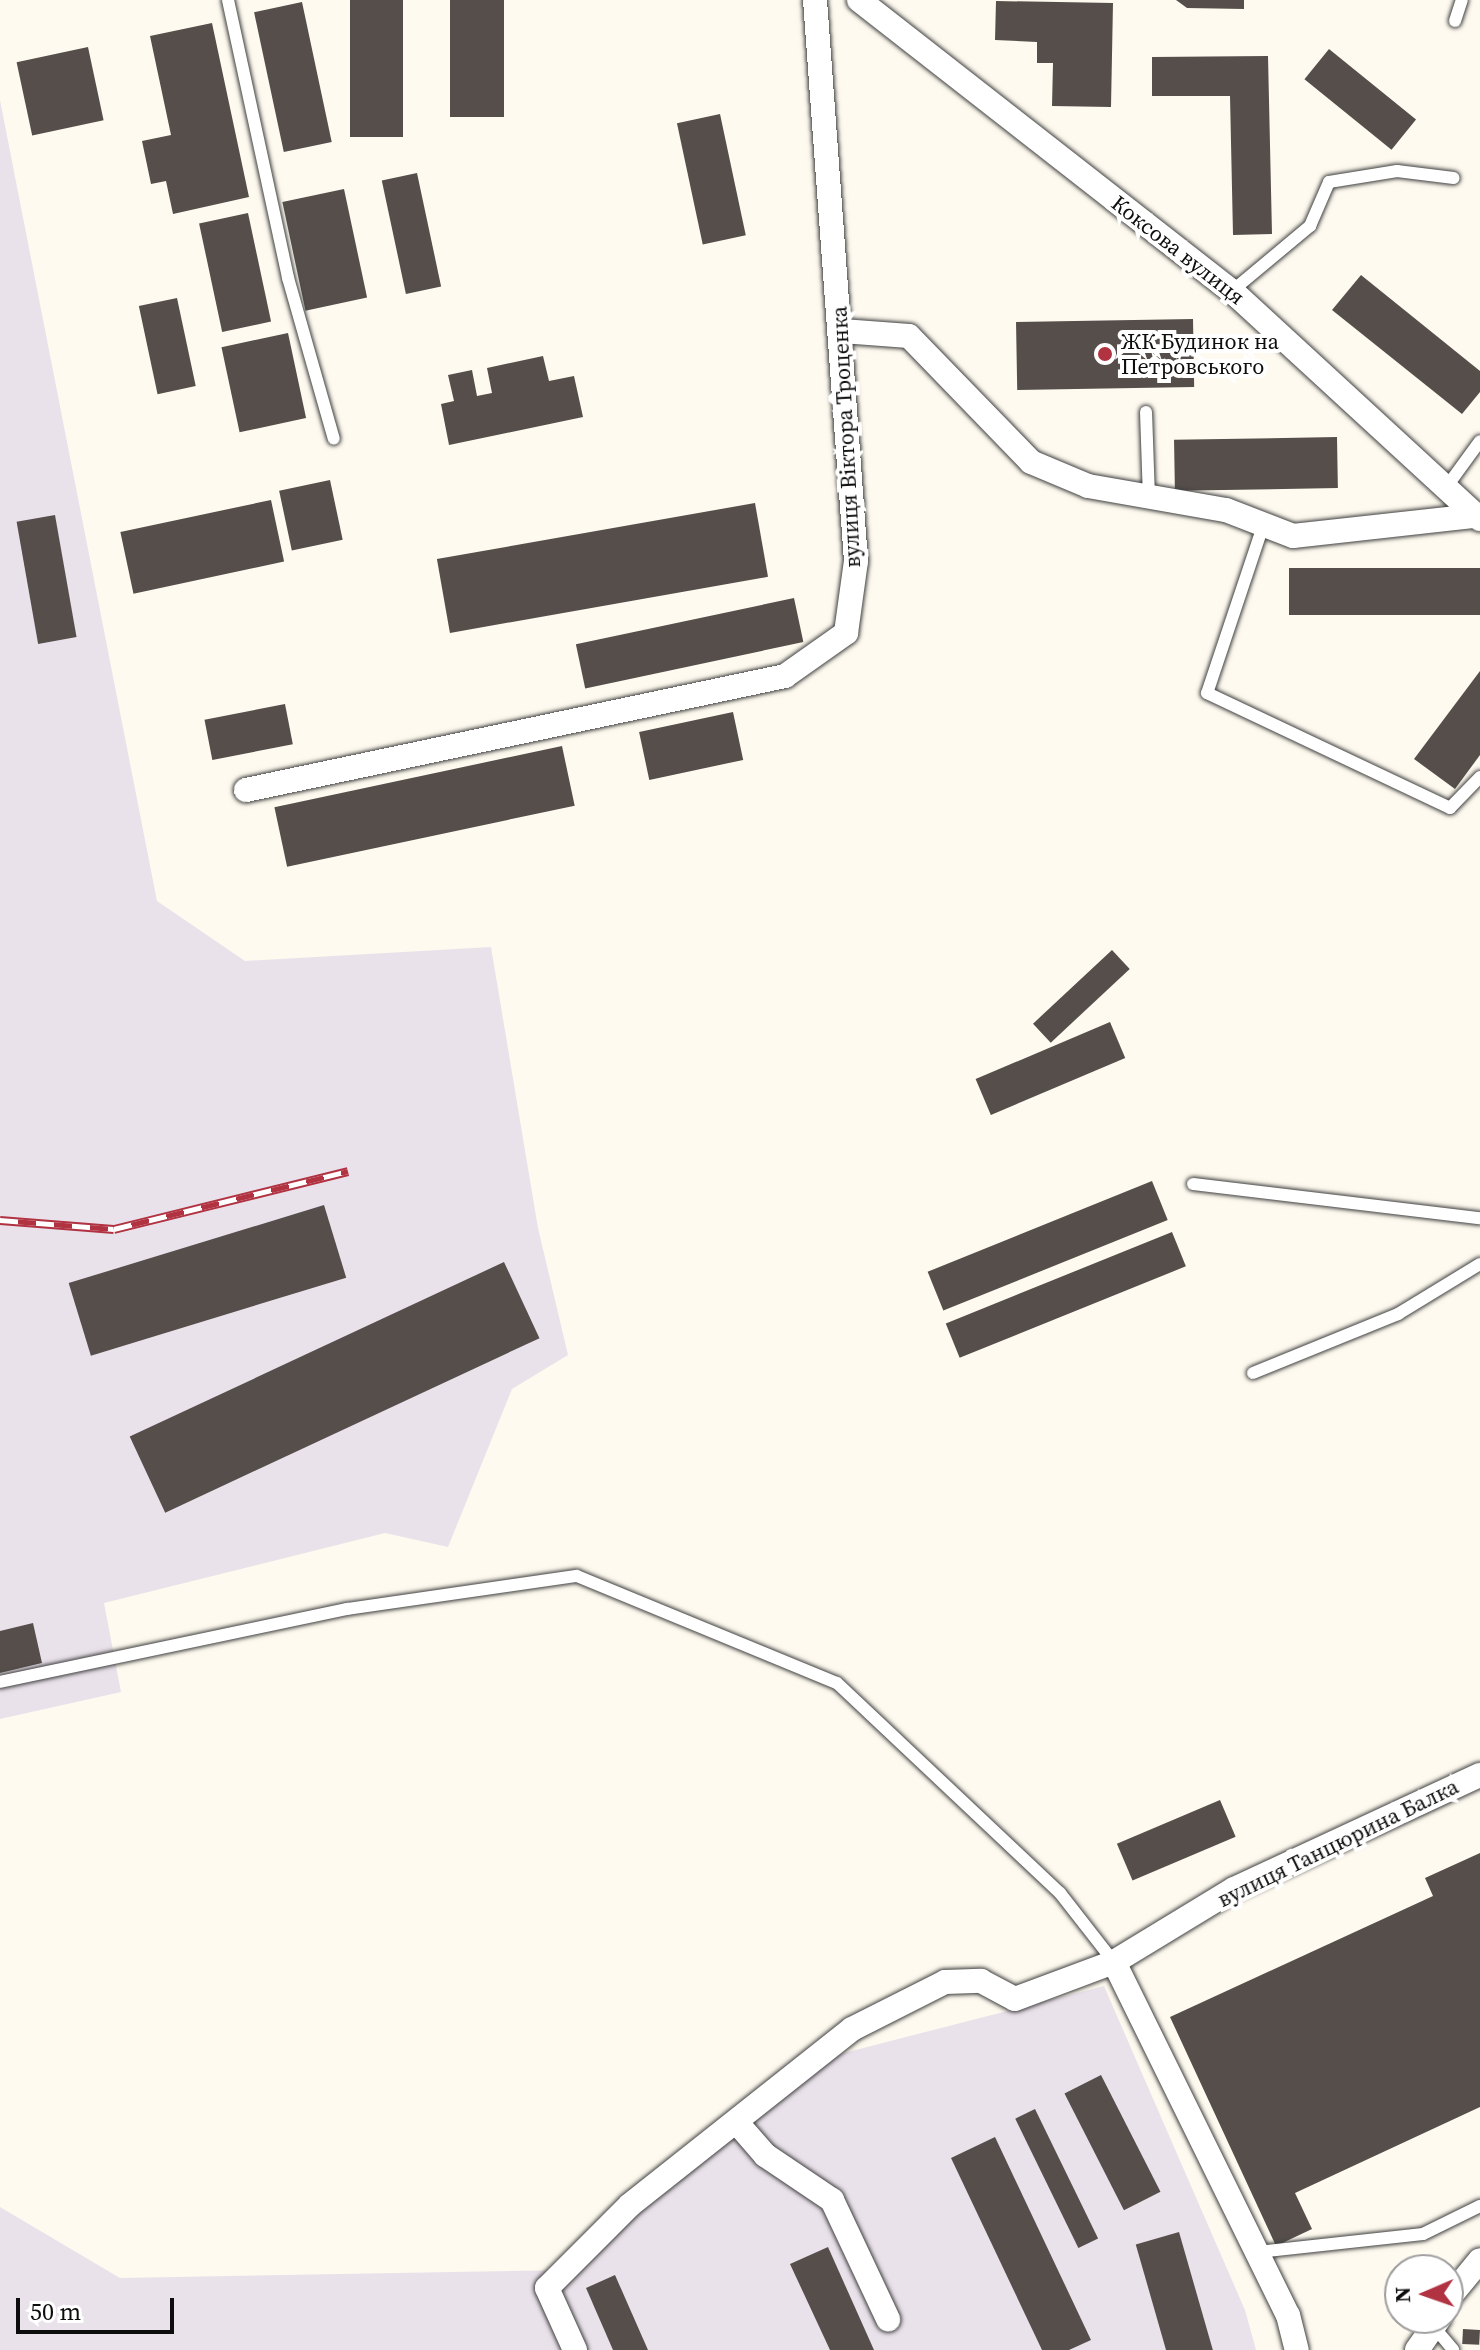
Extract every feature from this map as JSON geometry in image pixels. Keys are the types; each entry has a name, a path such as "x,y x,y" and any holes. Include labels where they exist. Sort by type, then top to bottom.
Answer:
{"street":[{"name":"вулиця Віктора Троценка","path":"246,790 785,676 846,633 856,561 842,331 815,0"},
{"name":"Коксова вулиця","path":"859,0 1232,291 1478,518"},
{"path":"842,331 909,336 1031,462 1088,486 1226,510 1262,529 1327,536 1478,518"},
{"name":"вулиця Танцюрина Балка","path":"575,2350 547,2288 630,2205 739,2125 852,2029 902,1999 957,1981 981,1981 1015,1999 1114,1962 1234,1889 1480,1775"},
{"path":"1114,1962 1258,2252 1297,2350"},
{"path":"739,2125 765,2155 832,2200 888,2319"},
{"path":"1464,2280 1480,2260"}],"lane":[{"path":"228,0 288,278 334,439"},
{"path":"1455,21 1462,0"},
{"path":"1232,291 1310,226 1329,182 1397,171 1454,178"},
{"path":"1146,412 1149,498"},
{"path":"1445,489 1480,441"},
{"path":"1262,529 1207,693 1450,808 1480,777"},
{"path":"1193,1184 1480,1218"},
{"path":"1253,1373 1398,1314 1480,1264"},
{"path":"0,1682 347,1609 577,1576 837,1683 1060,1893 1114,1962"},
{"path":"1258,2252 1423,2234 1480,2206"}],"shaded area":[{"path":"0,100 157,901 245,961 491,947 538,1228 568,1355 512,1389 448,1547 385,1533 104,1603 121,1692 0,1719"},
{"path":"1104,1986 1245,2310 1256,2350 0,2350 0,2207 120,2278 567,2270 836,2055"}],"building":[{"path":"350,0 403,0 403,137 350,137"},
{"path":"450,0 504,0 504,117 450,117"},
{"path":"1176,0 1244,0 1244,9 1187,8"},
{"path":"996,1 1113,3 1111,107 1052,106 1053,63 1037,63 1037,42 995,40"},
{"path":"302,2 332,142 284,152 254,12"},
{"path":"212,23 249,197 173,214 166,181 151,184 142,141 171,135 150,36"},
{"path":"88,47 104,120 32,136 17,62"},
{"path":"1329,49 1416,119 1391,150 1304,79"},
{"path":"1268,56 1272,234 1233,235 1230,96 1152,96 1152,57"},
{"path":"720,114 746,235 703,244 677,123"},
{"path":"417,173 441,286 406,294 382,180"},
{"path":"344,189 367,298 305,311 282,202"},
{"path":"248,213 271,322 222,332 199,223"},
{"path":"1361,275 1480,371 1480,392 1462,414 1332,310"},
{"path":"177,298 196,386 158,394 139,306"},
{"name":"ЖК Будинок на Петровського","path":"1193,319 1194,387 1017,390 1016,322"},
{"path":"288,333 306,418 240,432 221,347"},
{"path":"543,356 549,381 574,376 583,417 449,445 441,404 454,401 448,375 472,370 477,396 492,393 487,368"},
{"path":"1337,437 1338,488 1175,491 1174,440"},
{"path":"330,480 343,540 292,550 279,491"},
{"path":"271,500 284,562 133,594 120,532"},
{"path":"755,503 768,577 450,633 437,559"},
{"path":"55,515 77,637 38,644 17,522"},
{"path":"1289,568 1480,568 1480,615 1289,615"},
{"path":"794,598 803,642 585,688 576,644"},
{"path":"1480,671 1480,755 1455,789 1414,759"},
{"path":"285,704 293,744 212,760 205,720"},
{"path":"733,712 743,760 649,780 639,732"},
{"path":"562,746 575,806 287,867 274,807"},
{"path":"1112,950 1130,969 1051,1043 1033,1024"},
{"path":"1110,1022 1125,1058 991,1115 976,1079"},
{"path":"1152,1181 1168,1220 943,1311 928,1272"},
{"path":"324,1205 346,1278 91,1356 69,1283"},
{"path":"1172,1232 1186,1266 960,1358 946,1323"},
{"path":"504,1262 539,1338 165,1513 130,1437"},
{"path":"33,1623 42,1663 0,1673 0,1631"},
{"path":"1220,1800 1236,1837 1133,1881 1117,1844"},
{"path":"1480,1853 1480,2107 1295,2193 1312,2229 1276,2246 1170,2017 1433,1896 1425,1878"},
{"path":"1101,2075 1160,2192 1124,2210 1064,2094"},
{"path":"1035,2109 1098,2238 1078,2248 1015,2119"},
{"path":"995,2137 1091,2340 1069,2350 1042,2350 951,2158"},
{"path":"1179,2232 1213,2350 1166,2350 1136,2244"},
{"path":"828,2247 874,2350 830,2350 790,2264"},
{"path":"615,2275 648,2350 613,2350 586,2288"},
{"path":"1464,2329 1480,2330 1479,2345 1462,2344"}],"railway":[{"path":"0,1220 114,1229 348,1171"}],"place":[{"name":"ЖК Будинок на Петровського","path":"1105,354"}]}
